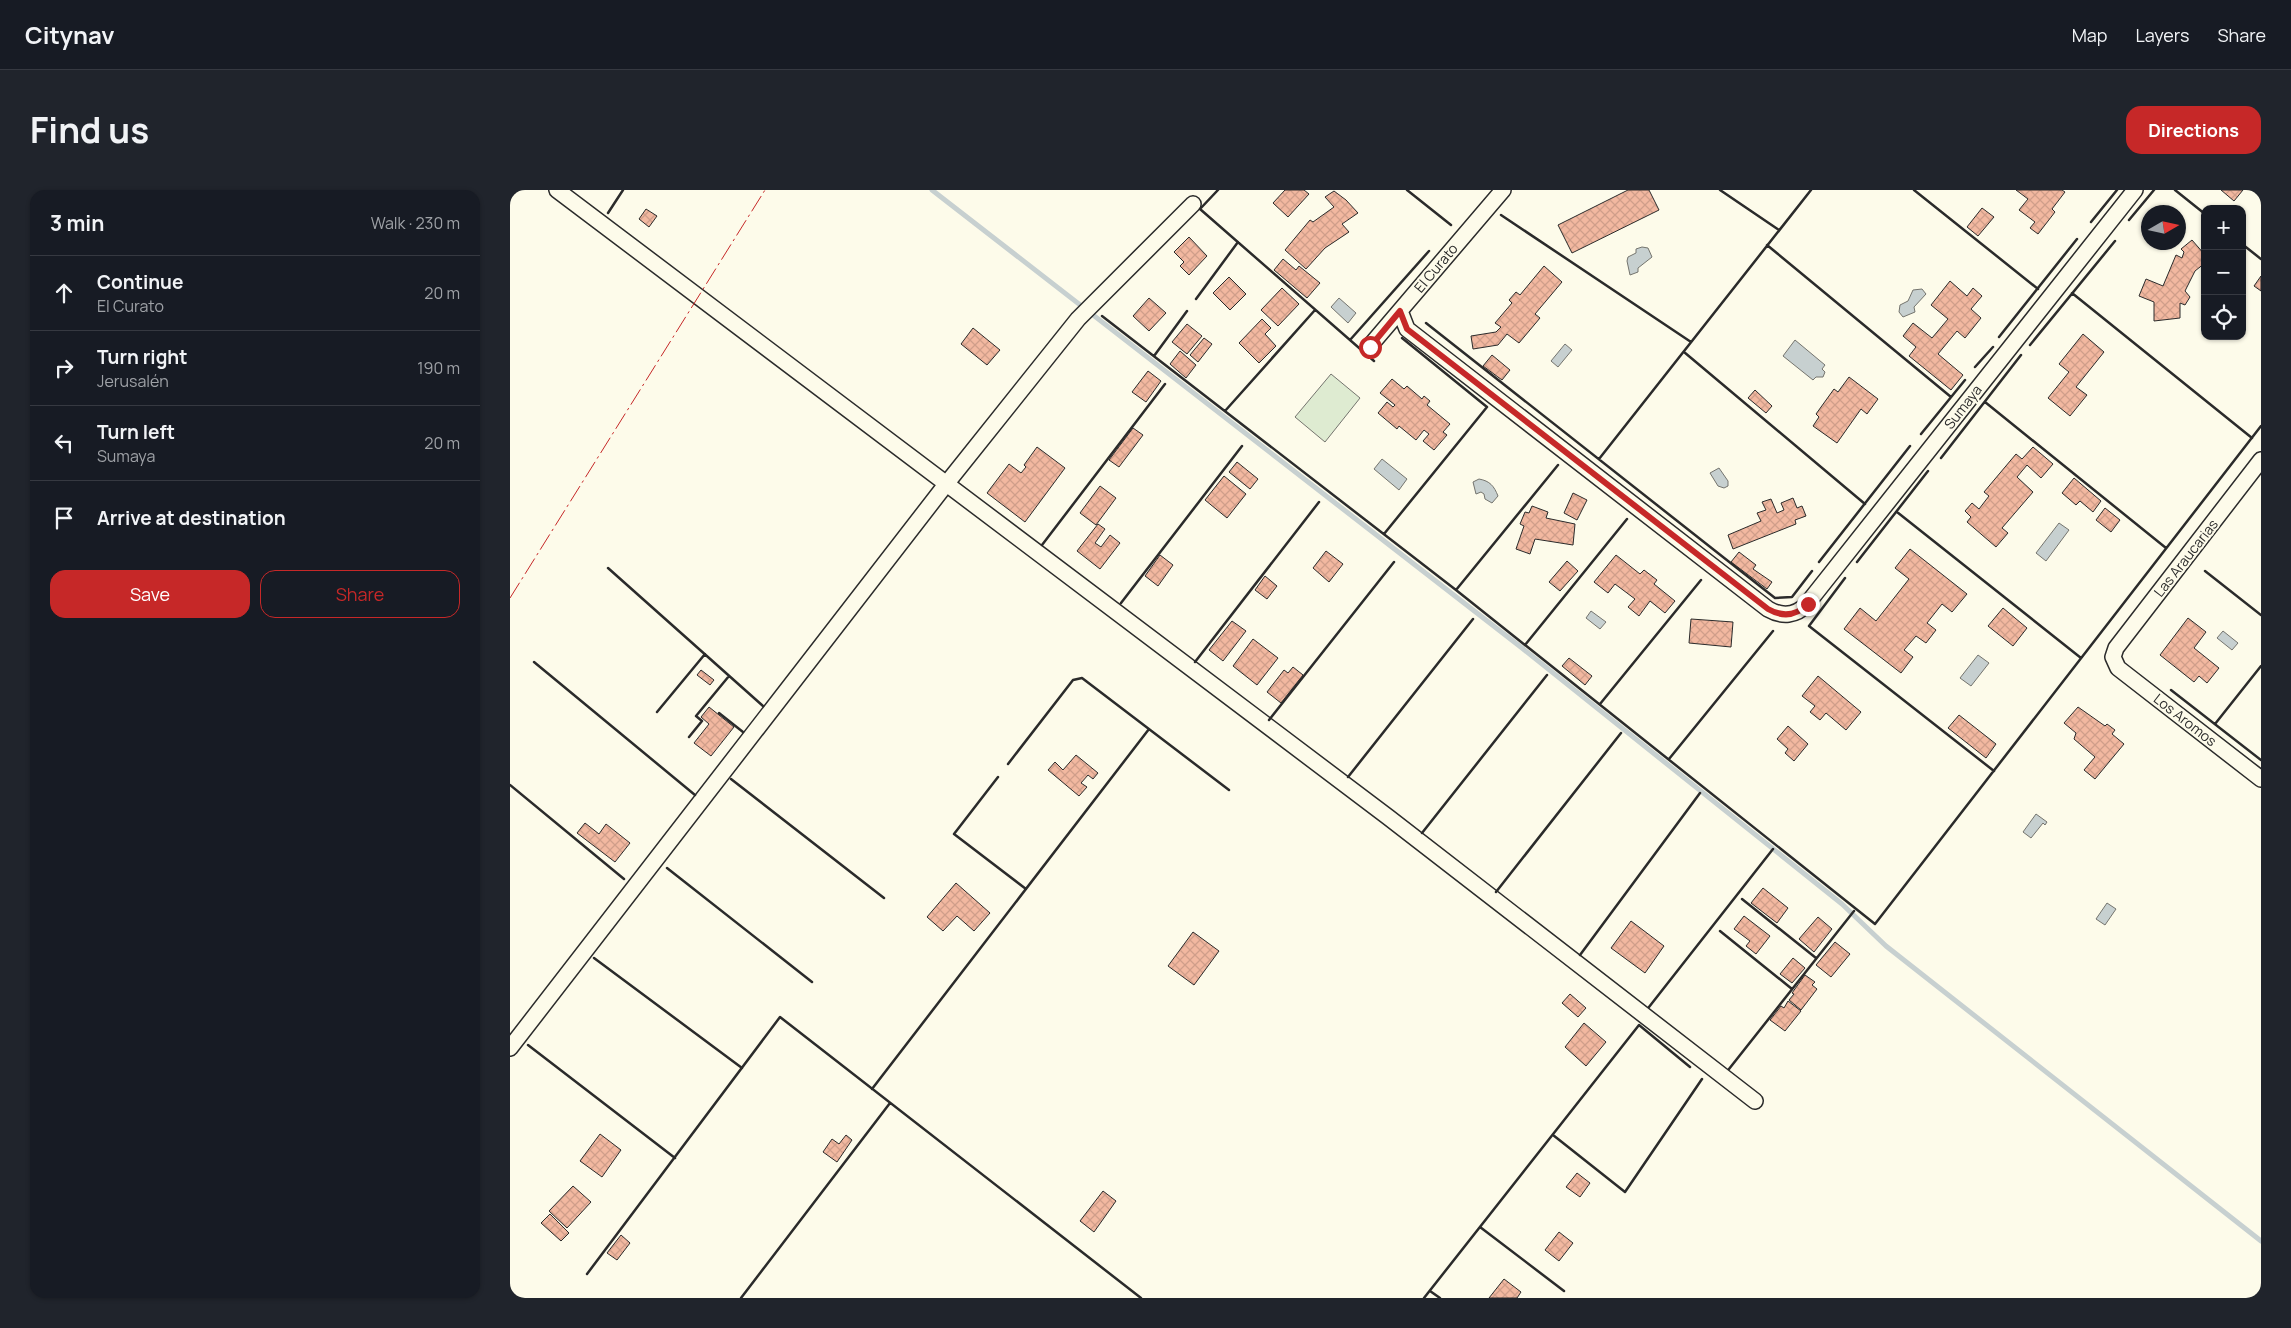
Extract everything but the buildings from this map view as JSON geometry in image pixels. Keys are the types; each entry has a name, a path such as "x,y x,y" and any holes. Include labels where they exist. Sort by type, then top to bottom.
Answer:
{"street":[{"path":"557,190 1396,823 1755,1101"},
{"name":"El Curato","path":"1370,347 1503,190"},
{"name":"Sumaya","path":"1400,311 1407,329 1768,609 1784,615 1797,612 1808,604 2135,190"},
{"path":"510,1048 947,483 1078,319 1098,302 1193,204"},
{"name":"Las Araucarias","path":"2113,657 2116,648 2261,460"},
{"name":"Los Aromos","path":"2113,657 2118,668 2261,779"}],"green space":[{"path":"1331,374 1360,398 1325,442 1295,417"}],"shaded area":[{"path":"1648,248 1652,257 1638,268 1638,272 1630,275 1628,257 1636,253 1636,249"},
{"path":"1922,289 1926,294 1914,307 1915,312 1903,317 1899,312 1900,305 1908,301 1913,290"},
{"path":"1339,298 1356,313 1348,323 1331,307"},
{"path":"1795,340 1825,365 1822,369 1825,372 1823,377 1816,377 1813,380 1783,356"},
{"path":"1565,344 1572,350 1558,367 1551,361"},
{"path":"1382,459 1407,479 1399,490 1374,469"},
{"path":"1719,468 1728,481 1728,486 1724,488 1718,486 1710,473"},
{"path":"1479,479 1491,484 1495,489 1498,496 1492,503 1485,499 1484,494 1481,492 1476,494 1473,482"},
{"path":"2059,523 2069,530 2046,561 2036,553"},
{"path":"1591,611 1606,622 1600,629 1586,618"},
{"path":"2223,631 2238,643 2232,650 2217,638"},
{"path":"1978,655 1989,663 1971,686 1960,678"},
{"path":"2036,814 2047,822 2045,825 2043,823 2031,838 2023,832"},
{"path":"2107,903 2116,909 2105,925 2096,919"}],"waterway":[{"path":"932,190 1522,648 1842,904 1886,946 2261,1241"}],"wall":[{"path":"608,213 623,190"},
{"path":"1218,190 1200,209 1374,361"},
{"path":"1407,190 1451,225"},
{"path":"1720,190 1779,230"},
{"path":"1599,459 1811,190"},
{"path":"1914,190 2038,289"},
{"path":"2091,222 2117,190"},
{"path":"2129,220 2154,190"},
{"path":"2175,190 2201,211"},
{"path":"1501,215 1691,342"},
{"path":"1999,337 2077,239"},
{"path":"2030,345 2115,241"},
{"path":"1196,299 1238,242"},
{"path":"1767,245 1951,397"},
{"path":"2246,247 2261,259"},
{"path":"1350,340 1429,251"},
{"path":"2072,293 2252,438"},
{"path":"1225,411 1315,310"},
{"path":"1154,356 1187,311"},
{"path":"1102,316 1456,590 1875,924 2261,426"},
{"path":"1426,323 1775,598 1792,597 1812,571"},
{"path":"1384,534 1487,407 1402,338"},
{"path":"1975,367 1993,347"},
{"path":"1684,352 1865,504"},
{"path":"1941,458 2021,355"},
{"path":"1921,434 1965,380"},
{"path":"1042,545 1165,384"},
{"path":"1985,402 2166,548"},
{"path":"1121,603 1242,446"},
{"path":"1819,562 1910,446"},
{"path":"1456,590 1558,465"},
{"path":"1857,562 1928,471"},
{"path":"1195,662 1319,502"},
{"path":"1897,512 2081,658"},
{"path":"1525,645 1627,519"},
{"path":"1269,720 1394,562"},
{"path":"608,568 763,706"},
{"path":"2205,571 2261,615"},
{"path":"1845,578 1809,626 1994,771"},
{"path":"1600,704 1701,580"},
{"path":"1348,777 1473,619"},
{"path":"1669,759 1773,631"},
{"path":"657,712 705,654"},
{"path":"534,662 695,795"},
{"path":"2215,724 2261,666"},
{"path":"1422,833 1547,675"},
{"path":"689,737 702,721 696,716 729,676"},
{"path":"1008,764 1073,680 1082,678 1229,790"},
{"path":"2171,690 2261,760"},
{"path":"719,713 743,732"},
{"path":"872,1089 1149,729"},
{"path":"1496,892 1621,733"},
{"path":"998,777 954,834 1026,889"},
{"path":"731,779 884,898"},
{"path":"510,785 624,879"},
{"path":"1580,955 1700,793"},
{"path":"1649,1007 1773,849"},
{"path":"667,868 812,982"},
{"path":"1742,899 1816,958"},
{"path":"1729,1069 1854,911"},
{"path":"1720,931 1792,989"},
{"path":"594,958 742,1068"},
{"path":"587,1274 780,1017 1141,1298"},
{"path":"1424,1298 1639,1025 1690,1067"},
{"path":"528,1045 675,1158"},
{"path":"1553,1135 1625,1192 1702,1079"},
{"path":"741,1298 890,1103"},
{"path":"1480,1227 1564,1291"},
{"path":"1430,1291 1440,1298"}],"power":[{"path":"510,598 765,190"}],"route":[{"path":"1370,347 1400,311 1402,321 1407,329 1768,609 1784,615 1797,612 1808,604"}]}
